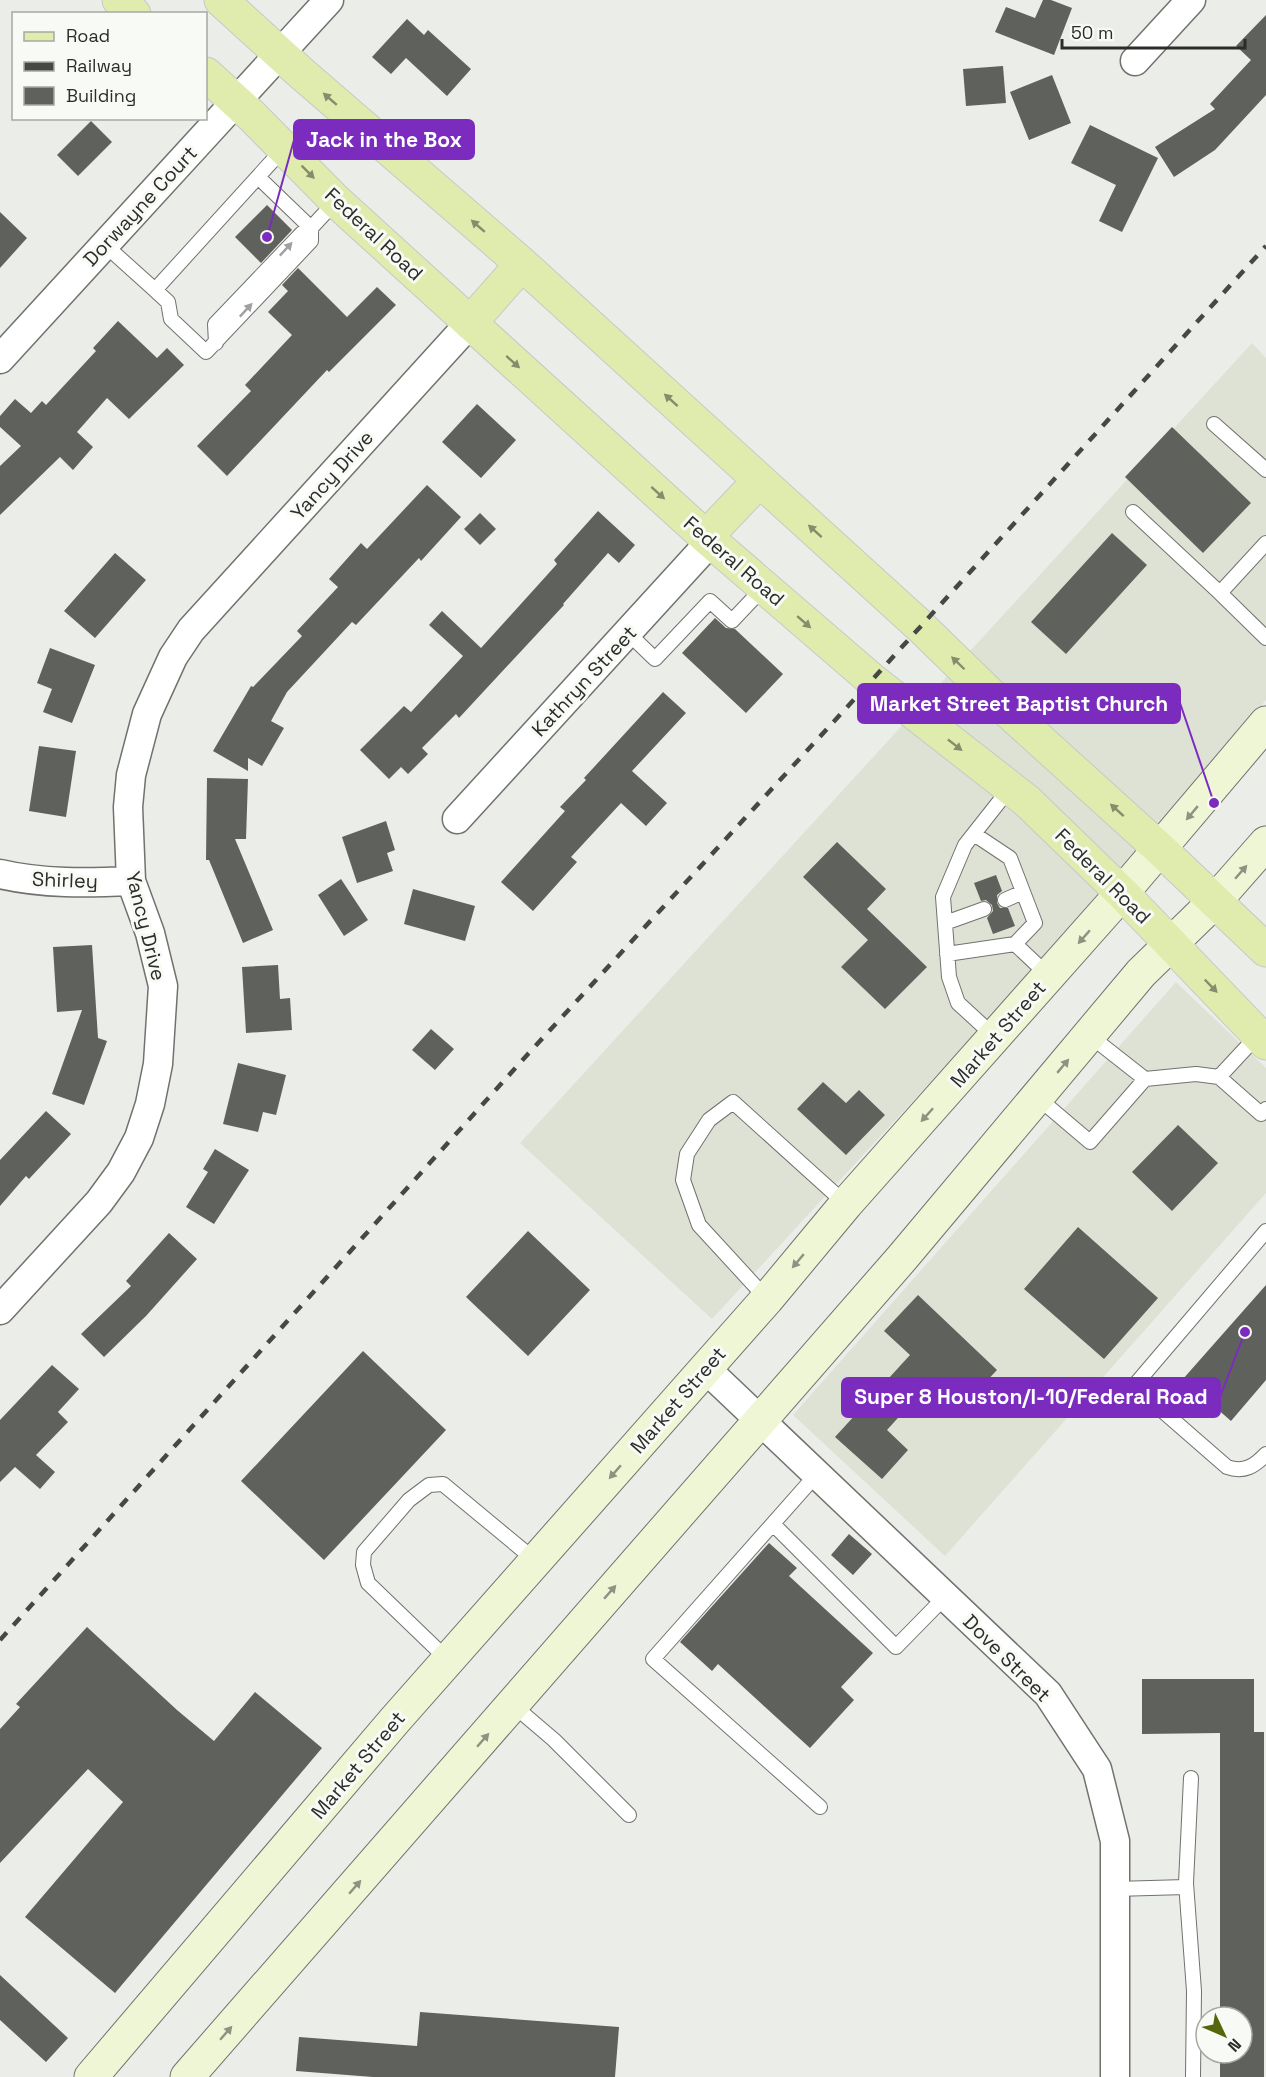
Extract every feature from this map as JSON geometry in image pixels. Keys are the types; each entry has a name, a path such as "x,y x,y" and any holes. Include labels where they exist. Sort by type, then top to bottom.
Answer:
{"main road":[{"path":"119,0 132,12"},
{"path":"221,0 522,264 921,626 1000,704 1160,849 1266,950"},
{"name":"Federal Road","path":"207,75 336,201 709,539 872,680 1027,801 1122,894 1262,1039"},
{"path":"470,323 522,264"},
{"path":"709,539 759,481"},
{"name":"Market Street","path":"91,2077 448,1660 706,1369 846,1204 1122,894 1266,723"},
{"path":"187,2077 902,1258 1141,973 1215,901 1266,843"}],"street":[{"name":"Dorwayne Court","path":"0,359 329,0"},
{"path":"1135,61 1191,0"},
{"name":"Yancy Drive","path":"0,1310 99,1202 121,1172 139,1138 150,1104 158,1064 163,986 150,933 131,881 128,807 131,775 147,714 173,657 191,630 470,323"},
{"name":"Kathryn Street","path":"457,819 628,633 709,539"},
{"name":"Shirley","path":"0,874 17,878 76,883 131,881"},
{"name":"Dove Street","path":"706,1369 1048,1694 1097,1769 1115,1841 1115,2077"}],"lane":[{"path":"155,290 284,148"},
{"path":"258,177 311,228"},
{"path":"105,245 168,302 171,319 211,348 311,241 311,228 336,201"},
{"path":"1214,424 1266,470"},
{"path":"1133,512 1266,638"},
{"path":"1220,593 1266,543"},
{"path":"628,633 655,659 710,601 732,621 764,587"},
{"path":"996,1037 958,1003 949,977 943,897 965,845 1010,788"},
{"path":"948,954 1015,944 1035,923 1010,858 974,834"},
{"path":"1005,900 1023,892"},
{"path":"945,923 984,909"},
{"path":"1015,944 1049,976"},
{"path":"1089,1035 1144,1079"},
{"path":"1220,1077 1262,1039"},
{"path":"1037,1097 1090,1142 1144,1079 1196,1074 1220,1077 1261,1114 1266,1109"},
{"path":"767,1299 699,1225 683,1180 687,1154 709,1120 733,1102 846,1204"},
{"path":"1266,1232 1134,1386 1227,1467 1235,1470 1246,1469 1256,1464 1266,1454"},
{"path":"816,1475 653,1659 820,1807"},
{"path":"448,1660 368,1583 363,1565 364,1552 409,1500 429,1485 443,1484 536,1561"},
{"path":"773,1524 897,1647 945,1597"},
{"path":"513,1705 554,1740 629,1815"},
{"path":"1191,1778 1186,1887 1194,1991 1193,2077"},
{"path":"1115,1889 1186,1887"}],"shaded area":[{"path":"1252,343 1266,358 1266,700 1090,909 712,1319 520,1143"},
{"path":"1176,982 1266,1068 1266,1193 945,1556 793,1415"}],"building":[{"path":"1043,0 1051,0 1072,8 1054,55 995,32 1006,7 1035,18"},
{"path":"1266,15 1266,95 1215,150 1174,177 1155,147 1215,109 1210,104 1251,60 1236,46"},
{"path":"407,19 424,35 428,30 471,69 447,96 406,58 391,74 372,57"},
{"path":"1003,66 1006,103 966,106 963,69"},
{"path":"1052,75 1071,123 1029,140 1010,92"},
{"path":"91,121 112,142 78,176 57,155"},
{"path":"1090,125 1158,158 1122,232 1099,221 1116,185 1071,163"},
{"path":"267,205 292,230 261,263 235,237"},
{"path":"0,212 27,238 0,268"},
{"path":"298,268 347,317 377,287 396,305 329,372 327,370 227,476 197,446 251,391 245,385 292,335 268,312 288,291 282,285"},
{"path":"118,321 157,358 167,348 184,365 129,419 107,398 77,432 93,447 73,470 60,457 0,515 0,466 21,446 0,427 0,416 15,399 31,413 42,401 46,405 96,351 93,348"},
{"path":"477,404 516,440 481,478 442,442"},
{"path":"1172,427 1251,503 1203,553 1125,477"},
{"path":"427,485 461,517 421,561 419,558 356,625 352,622 287,692 271,721 284,728 262,766 248,758 248,771 213,751 251,686 253,687 302,636 297,631 338,587 329,579 361,543 367,549"},
{"path":"598,511 635,545 619,563 608,553 564,605 459,718 456,714 422,748 428,754 408,774 401,767 389,779 360,750 404,706 411,712 463,656 429,625 442,611 481,648 557,564 554,560"},
{"path":"480,513 496,529 480,545 464,529"},
{"path":"1112,533 1147,565 1066,654 1031,622"},
{"path":"115,553 146,580 95,638 64,611"},
{"path":"715,618 726,628 735,629 783,674 746,713 682,653"},
{"path":"50,648 95,665 72,723 43,712 52,689 37,683"},
{"path":"663,692 686,713 632,771 667,803 646,826 621,803 571,857 577,862 533,911 501,882 565,811 560,807 586,780 584,778"},
{"path":"39,746 76,751 66,817 29,811"},
{"path":"207,778 248,779 246,839 235,839 273,930 243,943 209,860 206,860"},
{"path":"386,821 395,850 387,853 393,871 357,883 342,837"},
{"path":"837,842 886,889 867,909 927,967 885,1009 841,967 868,940 803,877"},
{"path":"996,875 1002,891 997,895 997,903 1000,908 1008,908 1015,926 993,934 987,918 993,911 992,905 986,900 981,901 974,883"},
{"path":"341,879 368,920 344,936 318,895"},
{"path":"413,889 475,906 465,941 404,924"},
{"path":"92,945 98,1038 107,1041 84,1105 52,1094 82,1010 57,1012 53,947"},
{"path":"278,965 280,999 290,998 292,1030 246,1033 242,967"},
{"path":"431,1029 454,1049 435,1070 412,1050"},
{"path":"238,1063 286,1075 276,1115 263,1112 258,1132 223,1124"},
{"path":"823,1082 846,1103 859,1090 885,1115 846,1155 797,1109"},
{"path":"46,1111 71,1134 29,1179 26,1176 0,1206 0,1160"},
{"path":"1178,1125 1218,1163 1172,1211 1132,1172"},
{"path":"215,1149 249,1170 214,1224 186,1207 208,1172 203,1169"},
{"path":"1078,1227 1158,1298 1104,1359 1024,1289"},
{"path":"528,1231 590,1290 528,1356 466,1297"},
{"path":"169,1233 197,1259 146,1316 104,1357 81,1334 131,1286 126,1281"},
{"path":"1266,1285 1266,1380 1231,1421 1183,1379"},
{"path":"918,1295 997,1370 963,1406 934,1378 887,1430 908,1450 882,1479 835,1437 910,1355 884,1331"},
{"path":"363,1351 446,1430 324,1560 241,1481"},
{"path":"52,1365 79,1389 58,1412 68,1422 36,1455 55,1472 40,1489 15,1467 0,1482 0,1420"},
{"path":"849,1534 872,1554 853,1575 831,1555"},
{"path":"769,1543 797,1568 789,1576 873,1653 841,1687 854,1700 810,1748 718,1664 712,1671 680,1642"},
{"path":"87,1627 214,1741 255,1692 322,1748 115,1993 25,1917 123,1802 88,1769 0,1863 0,1729 20,1707 16,1704"},
{"path":"1142,1679 1254,1679 1254,1732 1264,1732 1264,2077 1220,2077 1220,2065 1254,2065 1254,2005 1220,2005 1220,1733 1142,1734"},
{"path":"0,1975 68,2038 46,2062 0,2020"},
{"path":"420,2012 619,2027 615,2077 373,2077 296,2071 299,2037 417,2046"}],"railway":[{"path":"0,1640 528,1054 1266,246"}],"place":[{"name":"Jack in the Box","path":"267,237"},
{"name":"Market Street Baptist Church","path":"1214,803"},
{"name":"Super 8 Houston/I-10/Federal Road","path":"1245,1332"}]}
